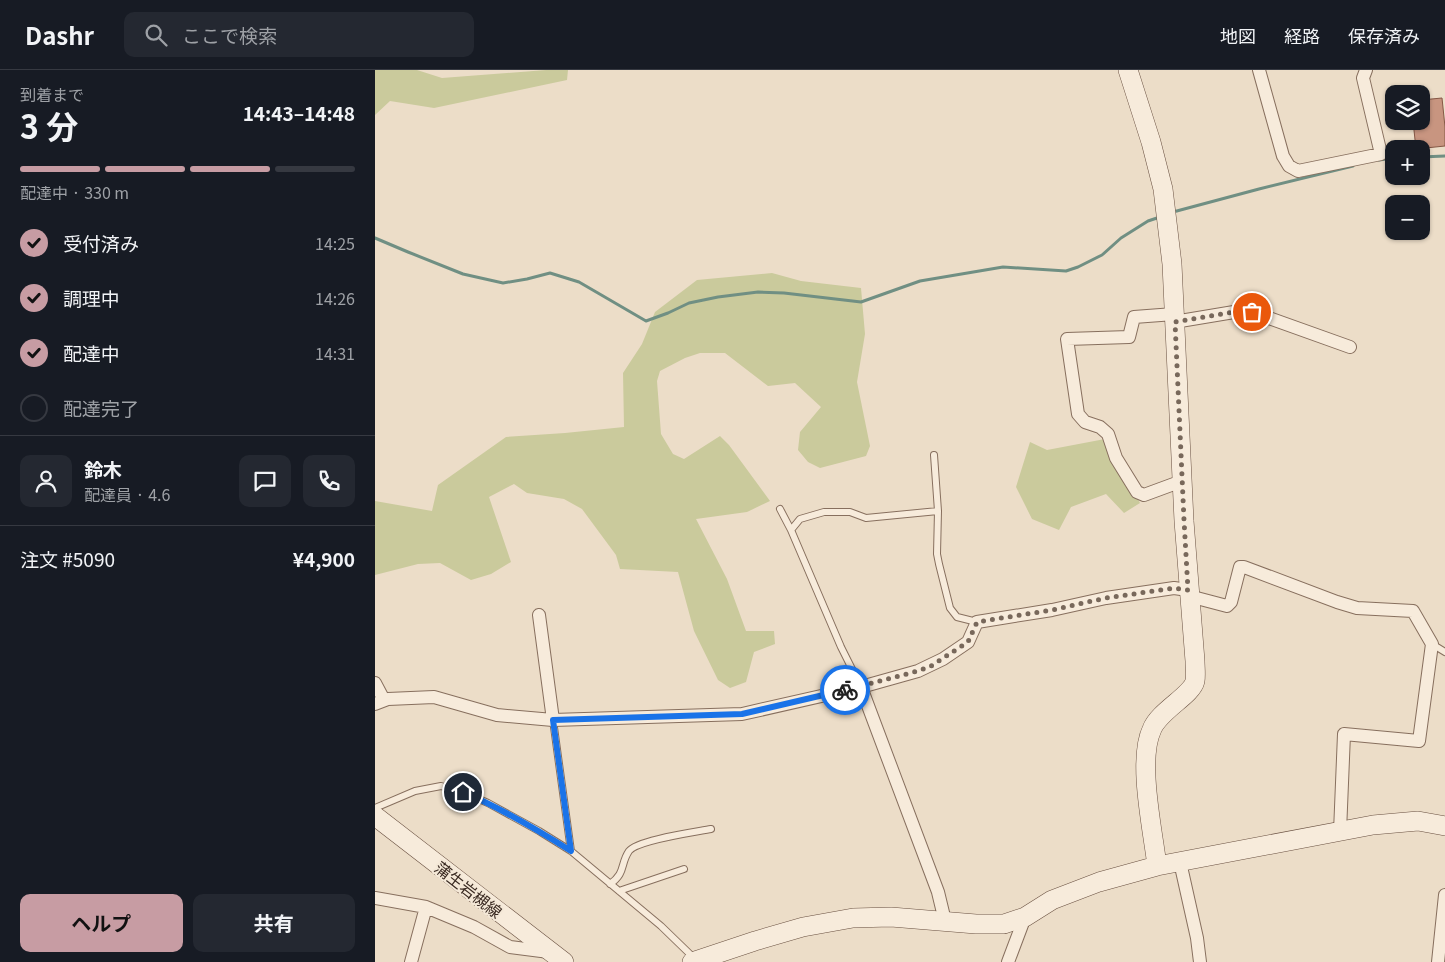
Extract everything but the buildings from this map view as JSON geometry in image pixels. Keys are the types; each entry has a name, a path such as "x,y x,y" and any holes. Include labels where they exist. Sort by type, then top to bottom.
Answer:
{"street":[{"path":"1128,70 1151,142 1163,189 1171,264 1182,481 1195,661 1195,682 1188,691 1163,713 1152,728 1146,748 1146,778 1157,866"},
{"path":"1259,70 1283,156 1289,166 1298,171 1381,154 1363,78 1366,70"},
{"path":"1182,481 1144,495 1137,492 1116,458 1108,434 1100,427 1085,422 1078,414 1067,339 1129,337 1134,316 1174,318 1240,311 1252,312 1350,347"},
{"path":"375,683 379,702 388,699 433,697 497,715 553,720 742,714 861,687 918,671 937,662 968,642 977,622 1052,610 1106,598 1174,588 1227,606 1231,602 1240,567 1244,567 1357,608 1413,611 1432,644 1419,741 1344,734 1339,832"},
{"path":"539,615 553,720"},
{"path":"861,687 938,892 945,921"},
{"name":"蒲生岩槻線","path":"375,816 557,957"},
{"path":"695,962 803,927 853,918 891,917 976,924 1004,924 1025,917 1052,900 1099,882 1157,866 1373,825 1418,821 1445,826"},
{"path":"1180,862 1197,938 1200,962"},
{"path":"1438,962 1445,894"},
{"path":"375,898 427,906 474,927 510,947 557,957"},
{"path":"411,962 427,906"},
{"path":"1008,962 1025,917"}],"lane":[{"path":"934,455 938,511 937,554 950,608 957,616 977,622"},
{"path":"780,509 791,530 841,647 861,687"},
{"path":"791,530 800,519 824,512 850,512 866,518 938,511"},
{"path":"1432,644 1445,652"},
{"path":"553,720 571,851"},
{"path":"375,808 415,791 441,786 463,792 488,803 571,851 661,926 695,962"},
{"path":"610,884 619,878 629,851 635,846 657,839 711,829"},
{"path":"619,891 684,869"}],"green space":[{"path":"375,70 417,70 442,78 568,70 567,80 434,108 390,101 375,115"},
{"path":"772,273 801,281 861,288 865,334 857,382 870,446 866,456 820,468 808,462 798,450 800,432 821,407 795,383 768,386 725,353 700,353 685,358 660,371 657,381 661,434 673,454 684,459 720,436 729,445 770,501 747,512 696,519 727,579 746,631 774,631 775,644 754,652 746,682 730,688 718,680 694,631 678,572 620,569 616,555 582,509 564,499 527,493 514,484 489,497 511,562 491,574 471,580 440,563 418,564 375,575 375,501 432,511 438,485 506,437 624,427 623,373 642,344 655,312 697,280"},
{"path":"1105,439 1140,503 1124,513 1106,494 1071,507 1059,530 1032,519 1016,487 1030,442 1047,450"}],"waterway":[{"path":"1430,157 1445,156"},
{"path":"1379,160 1385,159"},
{"path":"1173,212 1353,166"},
{"path":"375,238 463,274 503,283 550,273 579,282 646,321 689,303 758,292 784,293 861,302 920,281 1003,267 1066,271 1102,255 1121,238 1148,221 1160,217"}],"way so far":[{"path":"845,690 931,666 968,642 977,622 1052,610 1106,598 1174,588 1188,590 1175,322 1240,311 1252,312"}],"route":[{"path":"463,792 488,803 571,851 553,720 742,714 845,690"}]}
